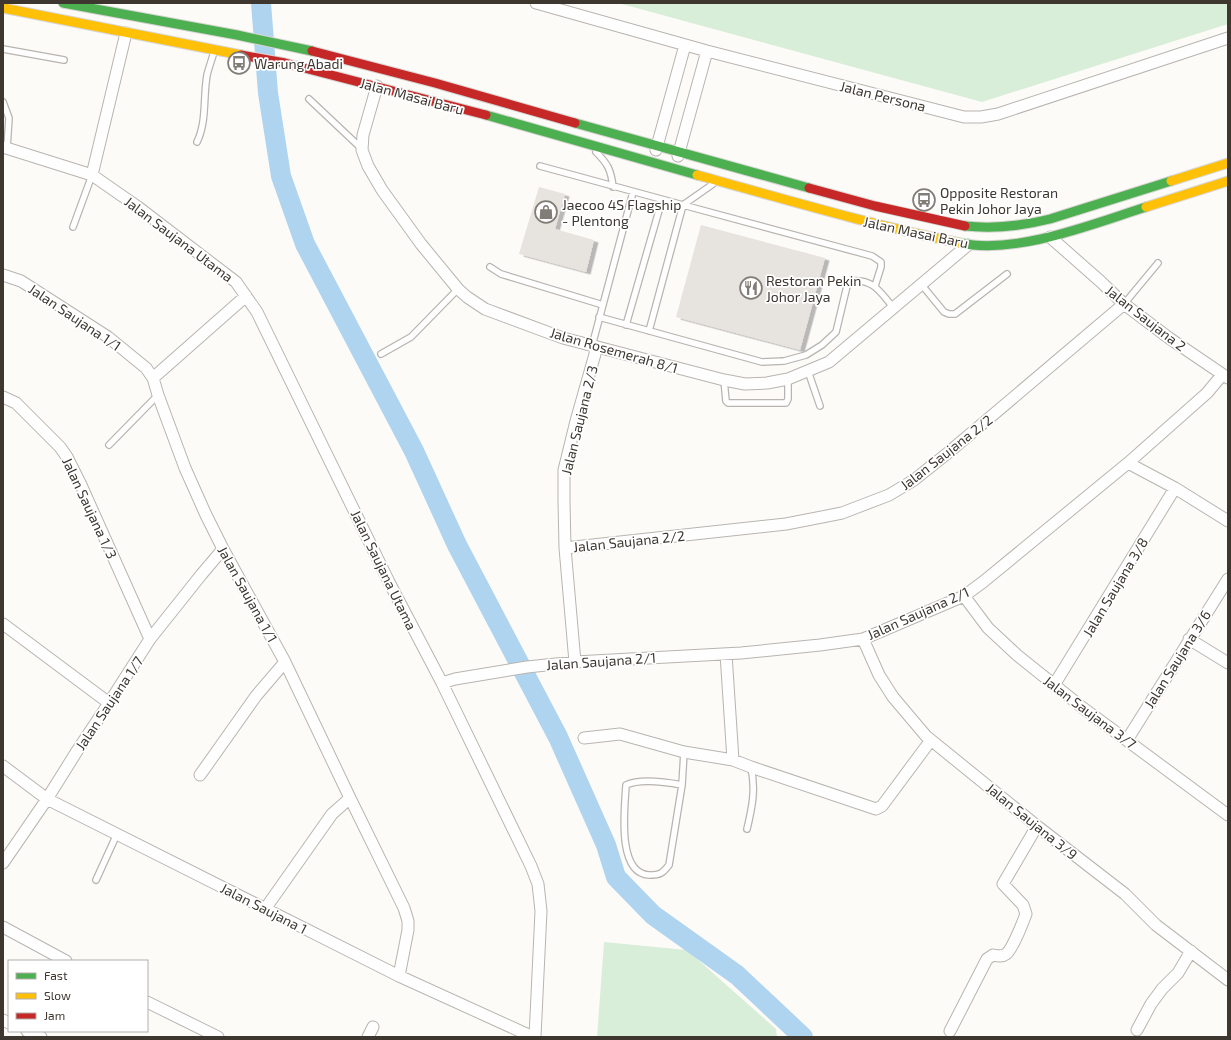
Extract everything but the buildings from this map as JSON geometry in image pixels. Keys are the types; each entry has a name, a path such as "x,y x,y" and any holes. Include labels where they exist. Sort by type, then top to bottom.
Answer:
{"main road":[{"name":"Jalan Masai Baru","path":"63,3 237,35 364,64 875,206 957,225 982,228 1009,227 1030,224 1228,163"},
{"name":"Jalan Masai Baru","path":"3,8 285,63 377,86 899,231 968,245 1008,245 1050,237 1228,181"},
{"path":"364,64 373,72 377,86"}],"street":[{"name":"Jalan Persona","path":"536,3 707,51 964,116 981,117 998,114 1228,38"},
{"path":"92,176 126,33"},
{"path":"653,162 685,45"},
{"path":"674,168 707,51"},
{"name":"Jalan Rosemerah 8/1","path":"377,86 363,135 362,150 368,166 382,190 420,244 458,289 485,309 563,338 724,380 745,384 767,383 788,379 829,362 968,245"},
{"name":"Jalan Saujana Utama","path":"5,147 92,176 138,207 236,282 257,312 389,582 442,683 538,884 541,911 529,1035"},
{"name":"Jalan Saujana 2","path":"1050,237 1124,304 1169,338 1225,376"},
{"name":"Jalan Saujana 1/1","path":"3,275 21,281 108,337 146,368 153,378 185,468 223,549 285,662 404,908 408,921 408,930 401,968"},
{"path":"153,378 246,296"},
{"name":"Jalan Saujana 2/2","path":"566,548 786,524 842,513 889,495 914,480 949,452 1124,304"},
{"name":"Jalan Saujana 2/3","path":"575,662 566,548 564,500 565,464 594,346"},
{"name":"Jalan Saujana 2/1","path":"442,683 527,667 575,662 726,654 820,645 863,638 964,596 1128,463 1225,376"},
{"name":"Jalan Saujana 1/3","path":"3,397 16,403 60,447 67,457 150,639"},
{"path":"1128,463 1175,488 1228,521"},
{"name":"Jalan Saujana 3/8","path":"1054,685 1175,488"},
{"name":"Jalan Saujana 1/7","path":"3,863 47,799 150,639 196,580 223,549"},
{"name":"Jalan Saujana 3/6","path":"1127,740 1228,579"},
{"name":"Jalan Saujana 3/7","path":"964,596 988,628 1017,655 1054,685 1228,815"},
{"path":"3,624 109,704"},
{"name":"Jalan Saujana 3/9","path":"863,638 879,674 893,697 926,736 1037,826 1125,894 1156,925 1228,980"},
{"path":"1189,639 1228,663"},
{"path":"726,654 733,760"},
{"path":"200,775 256,696 285,662"},
{"path":"584,738 620,734 684,752 733,760 876,809 882,806 931,740"},
{"name":"Jalan Saujana 1","path":"3,766 47,799 265,909 401,968 529,1035"},
{"path":"265,909 332,814 350,798"},
{"path":"950,1031 987,959 993,955 1002,956 1007,954 1023,924 1026,914 1022,905 1003,884 1037,826"},
{"path":"3,927 64,960"},
{"path":"1137,1030 1151,1004 1162,989 1178,973 1191,951"},
{"path":"148,1002 218,1037"},
{"path":"29,1032 41,1037"}],"lane":[{"path":"3,49 64,60"},
{"path":"197,142 200,136 205,113 207,76 215,49"},
{"path":"309,99 362,150"},
{"path":"3,102 9,118 5,147"},
{"path":"588,144 608,166 612,175 613,187"},
{"path":"540,166 872,256 881,262 881,267 875,286"},
{"path":"72,227 92,176"},
{"path":"649,331 682,205 717,181"},
{"path":"594,346 603,305 633,192"},
{"path":"626,325 662,200"},
{"path":"1124,304 1158,263"},
{"path":"490,267 501,274 603,305"},
{"path":"920,284 944,312 956,314 1007,274"},
{"path":"600,317 762,362 784,361 806,354 822,345 836,332 847,286 851,281 858,280 875,286 893,307"},
{"path":"381,354 411,337 458,289"},
{"path":"808,371 820,406"},
{"path":"724,380 726,401 728,403 786,403 788,399 788,379"},
{"path":"109,445 158,395"},
{"path":"682,785 665,782 633,782 626,784 624,836 626,847 634,867 642,874 656,875 663,872 669,865 682,785 684,752"},
{"path":"747,829 754,795 754,779 751,767"},
{"path":"96,880 117,834"}],"green space":[{"path":"618,3 1228,3 1228,24 982,102"},
{"path":"604,942 687,950 776,1029 777,1037 597,1037"}],"waterway":[{"path":"261,3 268,93 281,176 305,244 414,451 457,545 558,737 606,845 616,877 653,915 737,975 803,1037"}],"traffic: fast":[{"path":"63,3 237,35 312,51"},
{"path":"486,115 697,175"},
{"path":"575,123 809,188"},
{"path":"965,226 997,227 1050,219 1171,181"},
{"path":"960,243 982,246 1005,245 1029,241 1054,236 1146,207"}],"traffic: slow":[{"path":"3,8 241,55"},
{"path":"1171,181 1228,163"},
{"path":"697,175 861,220 960,243"},
{"path":"1146,207 1228,181"}],"traffic: jam":[{"path":"312,51 435,83 575,123"},
{"path":"241,55 285,63 486,115"},
{"path":"809,188 875,206 965,226"}],"place":[{"name":"Warung Abadi","path":"239,63"},
{"name":"Opposite Restoran Pekin Johor Jaya","path":"924,200"},
{"name":"Jaecoo 4S Flagship - Plentong","path":"546,212"},
{"name":"Restoran Pekin Johor Jaya","path":"751,288"}]}
